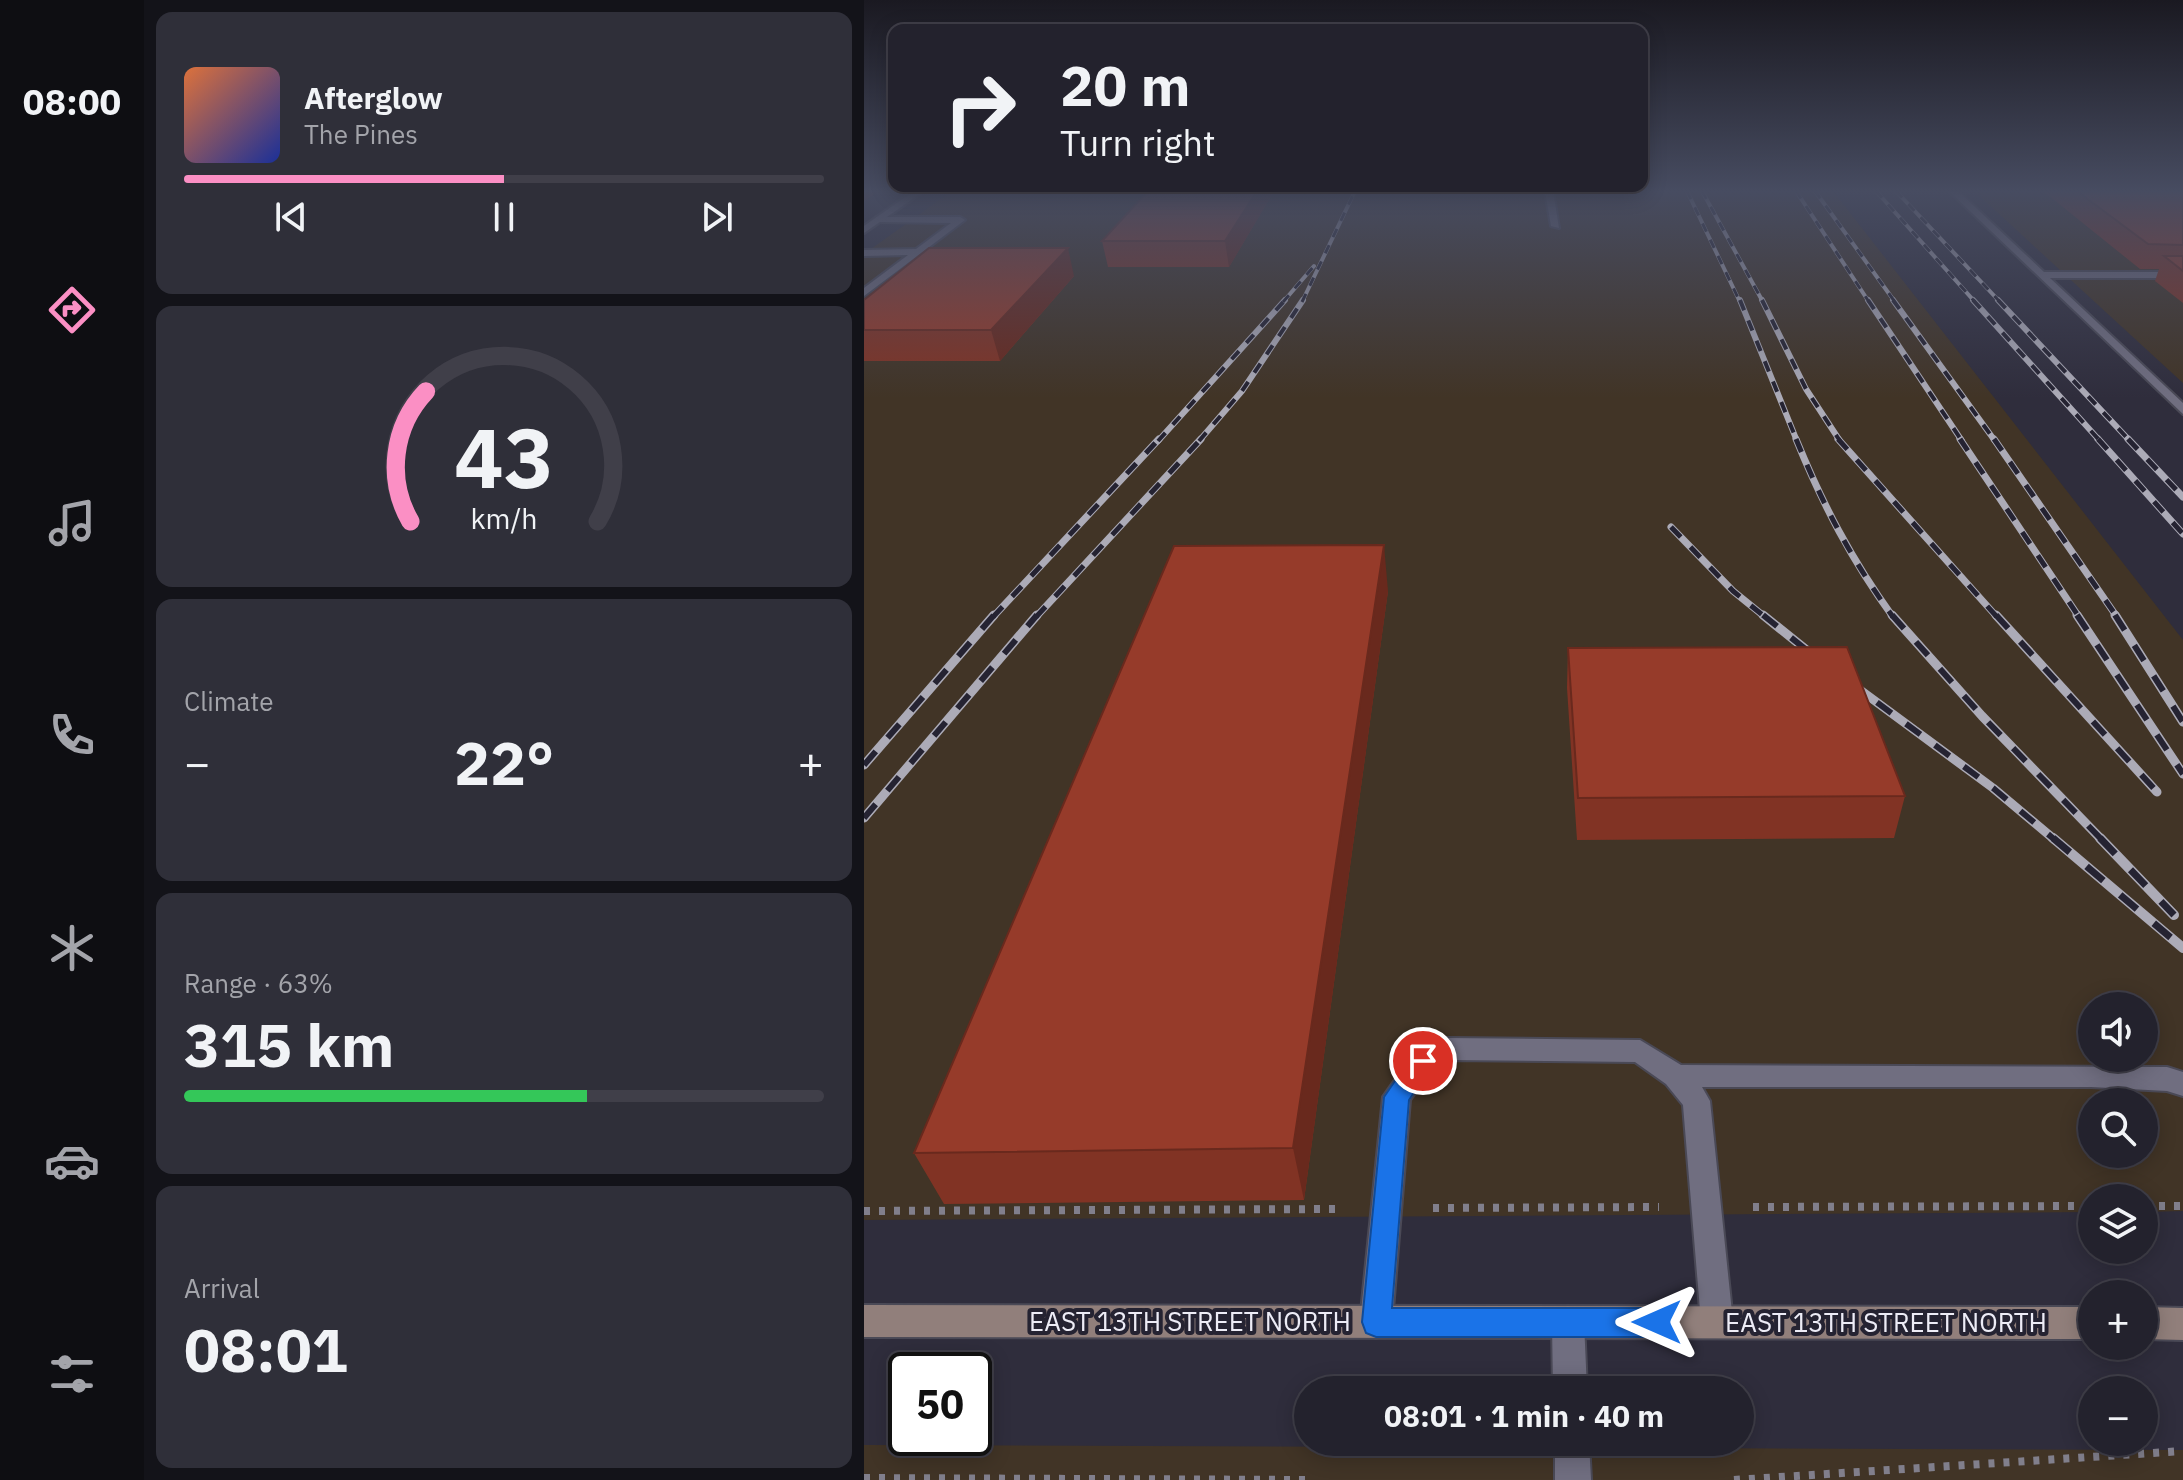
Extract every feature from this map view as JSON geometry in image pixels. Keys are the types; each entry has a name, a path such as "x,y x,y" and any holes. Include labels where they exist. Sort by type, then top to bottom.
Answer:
{"main road":[{"name":"EAST 13TH STREET NORTH","path":"864,1321 2078,1323"},
{"path":"2158,1323 2183,1324"}],"street":[{"path":"864,293 907,260"},
{"path":"2025,260 2183,410"},
{"path":"2041,275 2183,275"},
{"path":"1376,1322 1397,1097 1423,1061 1446,1049 1640,1051 1676,1076 1696,1101 1717,1322"},
{"path":"1676,1076 2091,1076 2167,1079 2183,1084"},
{"path":"1568,1322 1570,1376"},
{"path":"1572,1456 1573,1480"}],"path":[{"path":"864,1211 2078,1206"},
{"path":"2158,1206 2183,1206"},
{"path":"1734,1480 2183,1451"},
{"path":"864,1478 1312,1480"}],"shaded area":[{"path":"864,260 1887,260 2183,640 2183,1211 2158,1212 2158,1184 2078,1184 2078,1212 864,1220"},
{"path":"2049,260 2183,260 2183,383"},
{"path":"864,1445 888,1445 888,1456 992,1456 992,1445 1294,1447 1294,1456 1754,1456 1754,1448 2078,1450 2078,1456 2158,1456 2158,1450 2183,1450 2183,1480 864,1480"}],"building":[{"path":"914,260 1057,260 991,330 864,330 864,300"},
{"path":"2169,260 2183,260 2183,271"},
{"path":"1384,545 1293,1148 914,1153 1174,546"},
{"path":"1847,647 1905,796 1578,798 1568,648"}],"railway":[{"path":"1303,300 1322,260"},
{"path":"1720,260 1740,302"},
{"path":"1740,260 1763,302"},
{"path":"1841,260 1869,302"},
{"path":"1865,260 1895,302"},
{"path":"1938,260 1975,302"},
{"path":"1961,260 2000,302"},
{"path":"1283,302 1314,266"},
{"path":"1158,441 1285,300"},
{"path":"1199,441 1242,391 1303,300"},
{"path":"1740,300 1797,441"},
{"path":"1868,300 1962,441"},
{"path":"1893,300 1995,441"},
{"path":"1973,300 2100,441"},
{"path":"1998,300 2130,441"},
{"path":"1763,302 1806,389 1840,441"},
{"path":"993,617 1159,439"},
{"path":"1036,617 1201,439"},
{"path":"1796,439 1839,531 1893,617"},
{"path":"1838,439 1997,617"},
{"path":"1960,439 2079,617"},
{"path":"1994,439 2117,617"},
{"path":"2098,439 2183,534"},
{"path":"2128,439 2183,497"},
{"path":"1671,527 1733,591 1765,617"},
{"path":"864,765 994,615"},
{"path":"864,818 1037,615"},
{"path":"1763,615 1819,660"},
{"path":"1892,615 1982,716 2102,840"},
{"path":"1996,615 2157,792"},
{"path":"2077,615 2183,774"},
{"path":"2115,615 2183,722"},
{"path":"1848,681 1993,788 2055,840"},
{"path":"2053,838 2183,948"},
{"path":"2100,838 2174,915"}],"route":[{"path":"1423,1061 1397,1097 1376,1322 1657,1322"}]}
